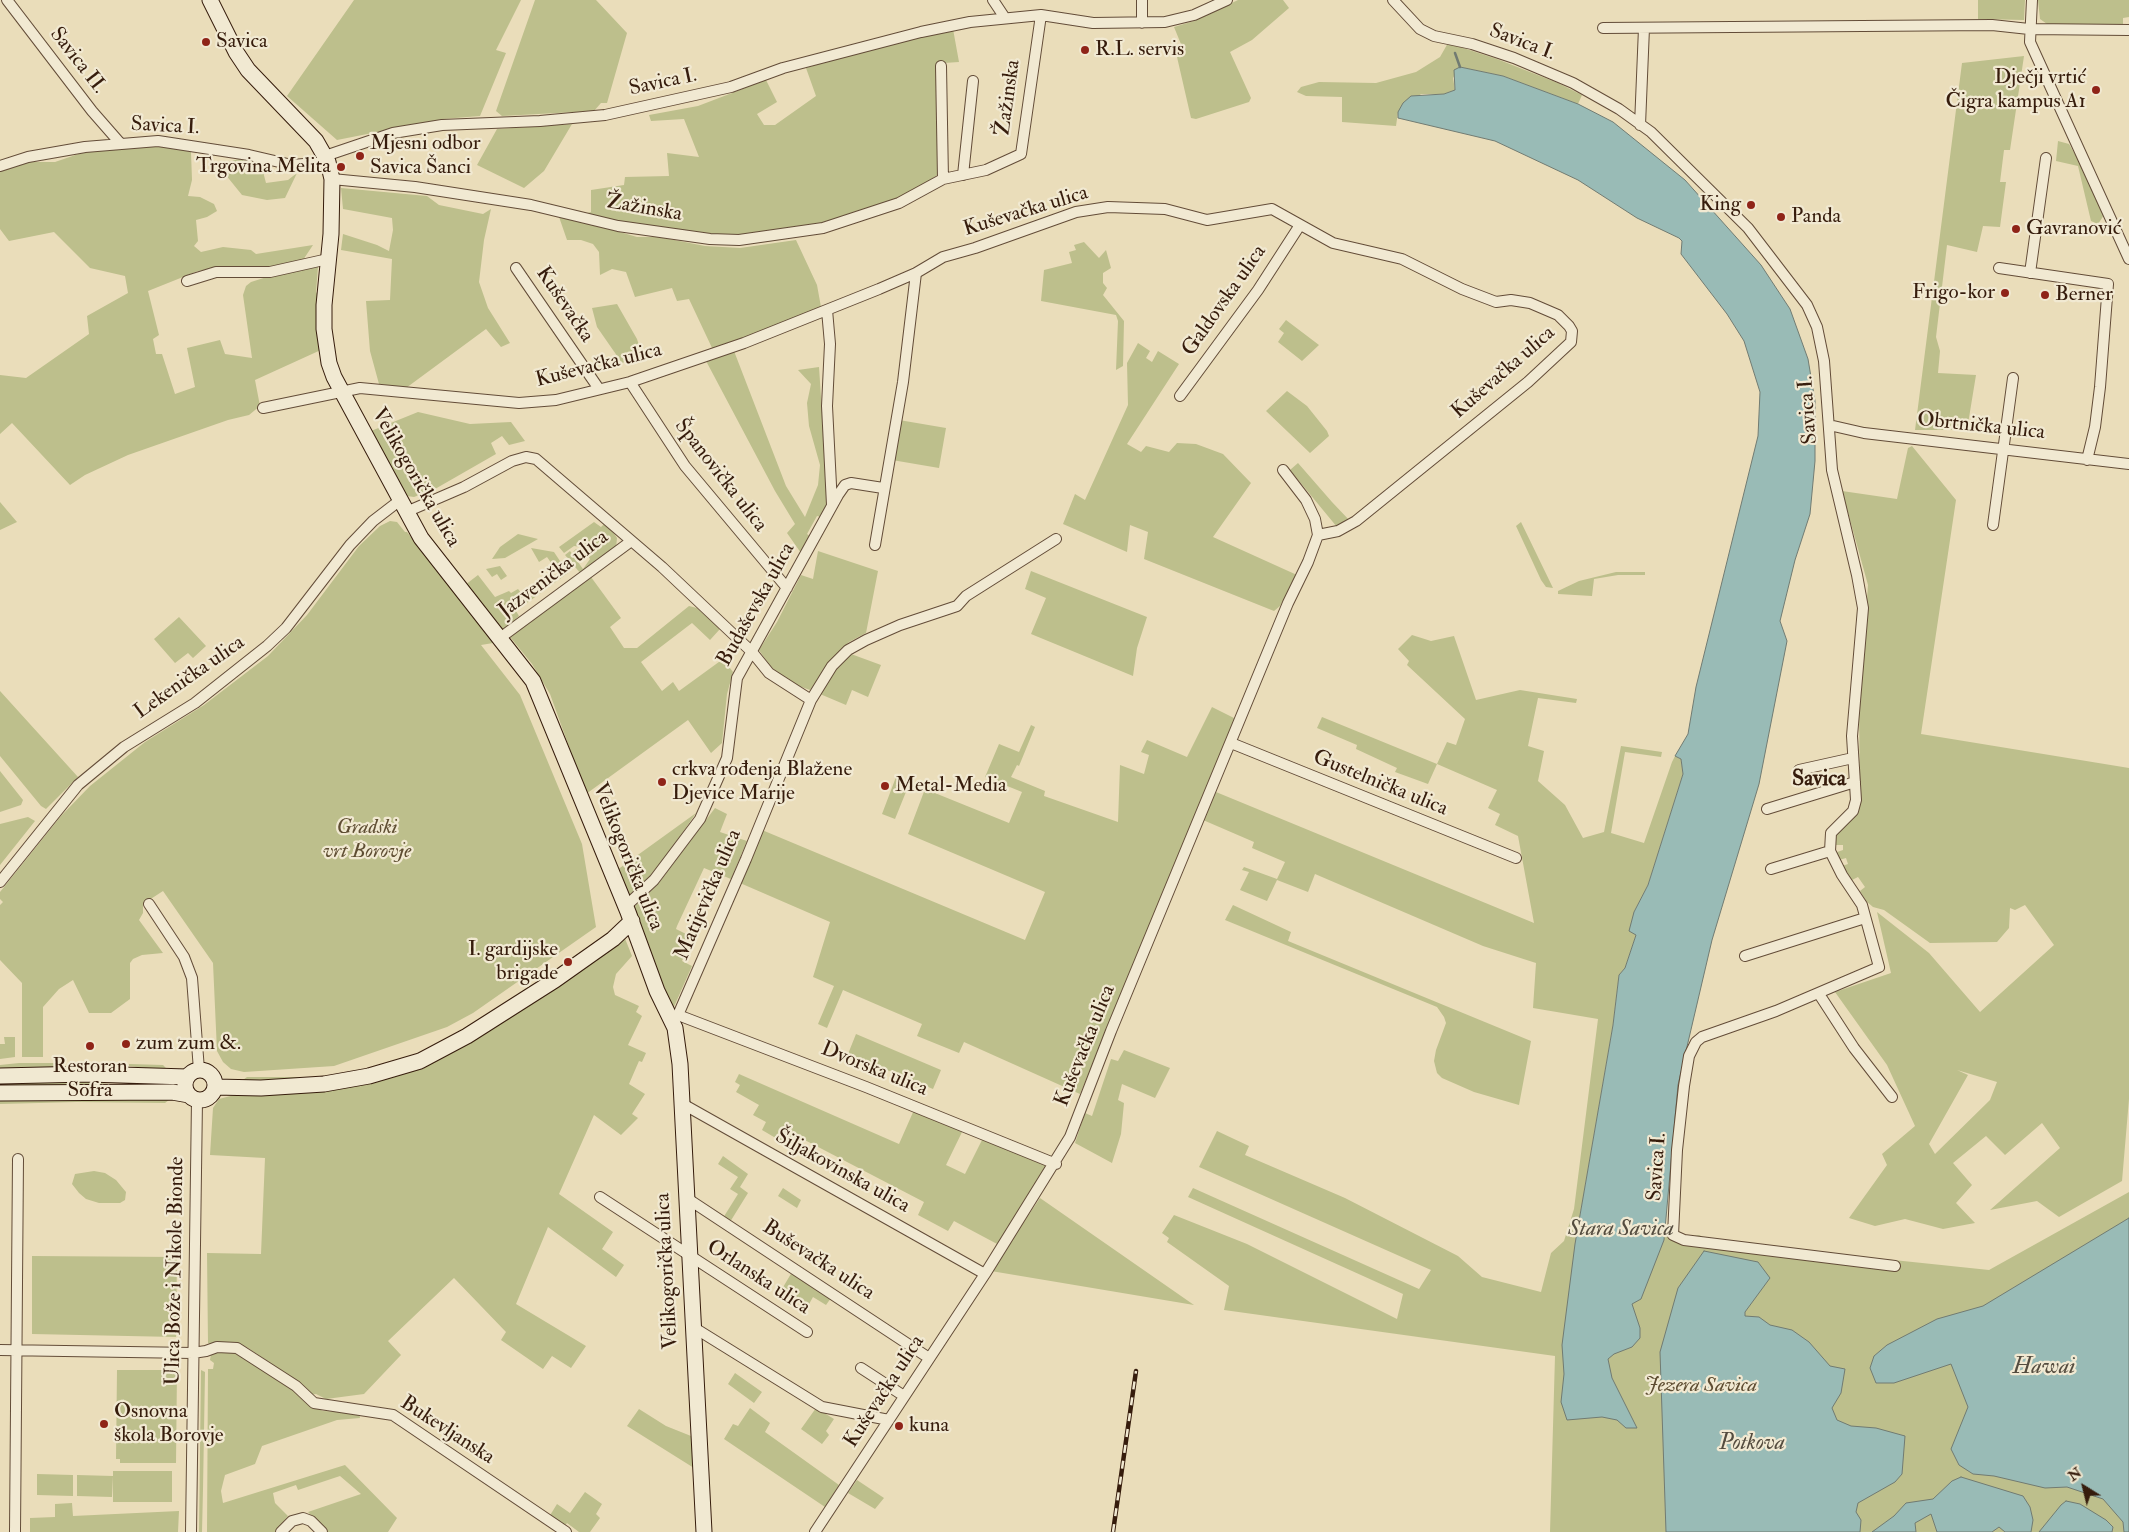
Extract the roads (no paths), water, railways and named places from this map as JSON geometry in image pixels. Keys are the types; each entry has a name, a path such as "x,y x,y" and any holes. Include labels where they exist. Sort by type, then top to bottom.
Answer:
{"street":[{"name":"Savica II.","path":"7,0 92,111 120,143"},
{"name":"Velikogorička ulica","path":"210,0 236,52 248,70 301,125 327,159 332,178 331,234 324,329 329,363 341,392 402,507 421,538 456,585 527,672 542,698 632,920 657,991 675,1017 704,1532"},
{"path":"993,0 1005,18"},
{"path":"1142,0 1142,24"},
{"name":"Savica I.","path":"0,166 28,157 85,146 176,142 292,165 327,159 394,133 442,126 540,121 605,115 732,87 783,68 921,32 970,22 1041,15 1093,23 1142,24 1179,20 1228,0"},
{"name":"Savica I.","path":"1393,0 1420,29 1427,33 1472,44 1573,83 1619,109 1640,125 1670,150 1726,204 1768,253 1807,305 1817,327 1823,350 1832,470 1863,608 1852,736 1855,808 1831,833 1830,851 1842,875 1858,896 1879,967 1819,994 1702,1037 1692,1050 1687,1067 1677,1150 1673,1235 1684,1240 1895,1266"},
{"path":"2032,0 2029,29 2030,42 2045,79 2129,259"},
{"name":"Žažinska","path":"332,178 531,205 618,226 710,239 739,240 806,231 850,220 899,203 943,179 986,170 1021,154 1041,15"},
{"path":"1603,28 1992,25 2029,29 2129,30"},
{"path":"1640,125 1644,28"},
{"path":"941,66 943,179"},
{"name":"Žažinska","path":"963,175 973,81"},
{"path":"2030,273 2046,158"},
{"name":"Kuševačka ulica","path":"263,408 341,392 373,388 531,403 556,400 630,382 744,343 916,272 943,257 975,248 1076,212 1108,207 1165,209 1207,220 1272,209 1333,243 1409,262 1462,289 1496,302 1520,301 1545,308 1563,320 1572,331 1573,336 1565,350 1356,521 1338,531 1318,535 1111,1032 1070,1137 1056,1164 985,1274 815,1532"},
{"name":"Galdovska ulica","path":"1180,396 1258,290 1300,225"},
{"path":"187,281 216,272 270,272 328,260"},
{"name":"Kuševačka","path":"516,268 599,389"},
{"path":"1999,268 2108,284 2100,386 2095,427 2087,460"},
{"path":"875,546 883,488 903,382 916,272"},
{"path":"827,310 830,349 827,406 832,506"},
{"path":"1993,525 2013,378"},
{"name":"Španovička ulica","path":"630,382 702,488 787,588"},
{"name":"Obrtnička ulica","path":"1829,425 1864,433 2129,464"},
{"name":"Jazvenička ulica","path":"402,507 464,486 512,461 530,457 536,459 662,568 752,652 778,680 811,700"},
{"path":"1283,470 1306,500 1315,519 1318,535"},
{"name":"Budaševska ulica","path":"626,906 643,892 700,819 727,758 737,678 832,506 848,484 883,488"},
{"name":"Lekenička ulica","path":"0,882 78,786 124,747 195,703 267,646 286,628 350,545 374,521 402,507"},
{"name":"Matijevička ulica","path":"675,1017 750,850 811,700 832,666 848,650 879,634 957,606 966,596 1056,539"},
{"name":"Jazvenička ulica","path":"500,638 630,542"},
{"name":"Gustelnička ulica","path":"1231,743 1516,858"},
{"path":"1799,770 1853,758"},
{"path":"1767,809 1854,782"},
{"path":"1771,869 1830,851"},
{"path":"149,904 184,957 192,978 193,1073 185,1086 193,1098"},
{"path":"1746,956 1865,918"},
{"path":"215,1087 261,1088 324,1084 375,1075 420,1061 467,1036 562,975 613,939 632,920"},
{"path":"1819,994 1854,1048 1892,1097"},
{"name":"Dvorska ulica","path":"675,1017 866,1087 1056,1164"},
{"path":"0,1076 193,1073 211,1074 215,1087"},
{"path":"0,1093 172,1092 193,1098 207,1098 215,1087"},
{"name":"Ulica Bože i Nikole Bionde","path":"191,1532 193,1098"},
{"name":"Šiljakovinska ulica","path":"681,1102 985,1274"},
{"path":"15,1532 18,1351 18,1159"},
{"name":"Buševačka ulica","path":"686,1197 929,1358"},
{"name":"Orlanska ulica","path":"600,1198 807,1332"},
{"path":"692,1326 822,1407 889,1420"},
{"name":"Bukevljanska","path":"0,1350 192,1353 206,1352 216,1347 237,1348 288,1380 314,1403 393,1415 566,1532"},
{"path":"861,1368 904,1396"},
{"path":"281,1532 292,1521 303,1518 311,1521 322,1532"}],"water":[{"name":"Stara Savica","path":"1460,67 1503,76 1578,104 1613,122 1685,180 1761,265 1790,309 1808,359 1815,401 1815,461 1810,514 1795,560 1780,621 1787,641 1759,784 1712,940 1678,1085 1664,1240 1641,1299 1632,1304 1640,1328 1640,1338 1632,1347 1614,1354 1608,1359 1612,1378 1637,1428 1626,1428 1617,1420 1602,1417 1567,1420 1561,1402 1564,1374 1562,1345 1575,1244 1613,1025 1619,975 1625,968 1636,935 1629,931 1634,912 1648,885 1683,774 1681,759 1675,756 1688,734 1696,687 1758,436 1760,392 1744,341 1727,314 1681,254 1682,241 1679,238 1637,218 1578,180 1495,141 1398,118 1398,112 1403,103 1411,96 1444,94 1455,90 1454,70"},
{"name":"Hawai","path":"2129,1218 2129,1532 2124,1532 2123,1522 2103,1499 2067,1487 2045,1488 1994,1476 1973,1474 1959,1465 1951,1449 1968,1407 1951,1364 1894,1383 1876,1383 1870,1368 1874,1356 1887,1345 1937,1319 1983,1306"},
{"name":"Potkova","path":"1704,1251 1758,1262 1770,1278 1745,1312 1745,1316 1759,1317 1770,1325 1792,1330 1809,1342 1830,1366 1845,1369 1841,1393 1832,1408 1837,1420 1851,1426 1876,1428 1905,1436 1902,1474 1895,1482 1858,1503 1856,1512 1861,1520 1860,1532 1666,1532 1660,1352 1678,1288"},
{"path":"1961,1477 2023,1496 2030,1507 2033,1520 2031,1532 2005,1532 1999,1527 1992,1532 1937,1532 1931,1514 1915,1523 1916,1532 1872,1532 1894,1516 1906,1503 1933,1499 1952,1481"},
{"path":"2066,1501 2080,1504 2106,1520 2113,1527 2112,1532 2039,1532"}],"waterway":[{"path":"1455,53 1460,67"}],"railway":[{"path":"1113,1532 1136,1371"}],"place":[{"name":"Savica","path":"206,42"},
{"name":"R.L. servis","path":"1085,50"},
{"name":"Dječji vrtić Čigra kampus A1","path":"2096,90"},
{"name":"Mjesni odbor Savica Šanci","path":"360,156"},
{"name":"Trgovina Melita","path":"341,167"},
{"name":"King","path":"1751,205"},
{"name":"Panda","path":"1781,217"},
{"name":"Gavranović","path":"2016,229"},
{"name":"Frigo-kor","path":"2005,293"},
{"name":"Berner","path":"2045,295"},
{"name":"crkva rođenja Blažene Djevice Marije","path":"662,782"},
{"name":"Metal-Media","path":"885,786"},
{"name":"I. gardijske brigade","path":"568,962"},
{"name":"zum zum &.","path":"126,1044"},
{"name":"Restoran Sofra","path":"90,1046"},
{"name":"Osnovna škola Borovje","path":"104,1424"},
{"name":"kuna","path":"899,1426"}],"district":[{"name":"Savica","path":"1819,780"}],"park label":[{"name":"Gradski vrt Borovje","path":"367,840"},
{"name":"Jezera Savica","path":"1701,1386"}]}
